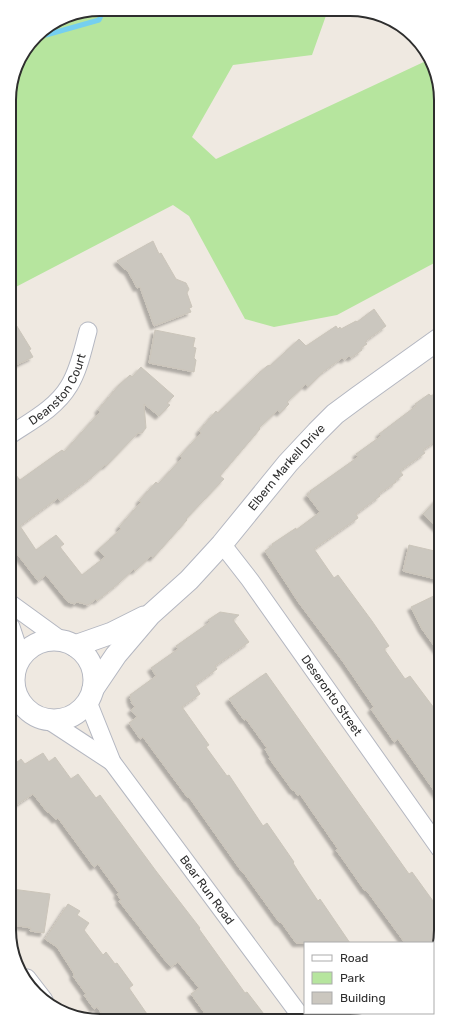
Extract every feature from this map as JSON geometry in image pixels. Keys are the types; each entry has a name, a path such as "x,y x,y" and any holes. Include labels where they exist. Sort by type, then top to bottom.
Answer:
{"street":[{"name":"Deanston Court","path":"16,431 55,404 69,386 77,370 88,331"},
{"name":"Elbern Markell Drive","path":"90,695 116,655 150,614 189,580 222,544 288,463 335,414 434,343"},
{"name":"Deseronto Street","path":"222,544 434,841"},
{"path":"16,607 68,643 81,650 89,661 94,675 90,695 78,712 62,720 42,718 16,719"},
{"name":"Elbern Markell Drive","path":"68,643 112,633 150,614"},
{"path":"16,671 23,654 34,645 48,640 68,643"},
{"name":"Bear Run Road","path":"90,695 112,762 299,1014"},
{"path":"16,696 24,708 42,718"},
{"name":"Bear Run Road","path":"42,718 112,762"}],"green space":[{"path":"100,16 326,16 312,55 233,65 192,137 216,159 425,62 431,78 434,100 434,263 337,315 274,327 245,319 189,216 173,205 16,287 16,94 22,68 30,53 40,40 53,30 73,20"}],"building":[{"path":"153,241 159,254 161,253 176,279 186,283 189,289 187,293 192,307 189,308 191,312 154,326 140,287 137,288 128,271 117,261"},
{"path":"374,309 386,326 367,340 365,342 367,344 361,348 362,350 351,358 349,356 344,360 342,358 323,372 308,387 306,384 287,402 289,404 280,413 278,410 259,428 260,429 220,476 224,479 186,519 187,520 153,558 151,556 135,571 134,569 97,601 96,599 88,605 77,602 75,604 68,602 46,575 38,581 16,552 16,475 20,480 62,450 64,452 100,412 98,410 119,385 130,375 132,377 141,367 174,396 167,403 170,405 159,416 144,404 146,428 142,433 138,433 106,466 105,465 92,477 60,501 58,498 20,526 36,550 56,535 64,544 60,547 82,575 105,557 98,550 121,529 119,527 156,482 158,484 182,458 180,456 201,433 199,431 216,411 218,413 259,373 267,366 271,365 299,339 306,346 336,326 338,329 340,327 341,329 356,321 357,322"},
{"path":"16,325 31,349 29,350 33,357 16,365"},
{"path":"155,330 195,338 193,347 196,348 194,372 149,363"},
{"path":"429,394 431,396 434,394 434,442 423,450 425,453 400,471 403,475 395,481 396,482 379,494 380,496 356,514 358,518 314,549 334,578 338,575 372,621 389,646 384,649 405,679 410,676 434,708 434,790 398,739 394,742 371,709 374,707 344,663 299,603 265,551 273,545 272,544 296,528 296,530 320,512 307,495 311,492 310,491 358,457 356,454 381,436 379,434 416,406 415,404"},
{"path":"434,502 434,525 423,514"},
{"path":"409,545 434,551 434,579 403,571"},
{"path":"434,596 434,646 422,629 411,607"},
{"path":"220,612 239,615 233,620 249,642 215,666 217,669 195,685 200,694 182,707 209,745 206,747 227,776 229,775 263,826 267,823 294,862 293,863 318,901 320,899 349,942 296,943 242,872 189,797 188,798 143,737 140,739 129,723 137,717 131,710 135,707 131,702 130,695 156,676 151,668 178,649 176,646 210,622 208,620"},
{"path":"266,673 409,874 412,872 434,902 433,942 404,942 336,850 338,849 300,794 298,796 294,790 293,791 269,758 270,757 265,749 267,748 229,699"},
{"path":"43,753 49,762 55,757 71,779 78,774 96,798 100,795 200,928 199,929 245,993 247,992 264,1014 205,1014 191,994 199,988 178,962 171,967 164,959 119,901 121,900 117,894 119,893 98,864 94,867 58,818 56,820 49,812 48,813 33,794 16,805 16,763 21,759 25,764"},
{"path":"16,890 50,894 44,933 30,931 31,928 16,926"},
{"path":"68,904 80,911 77,915 89,923 84,930 103,955 106,952 115,964 117,963 133,985 129,988 147,1014 102,1014 97,1007 94,1009 84,995 86,994 73,976 73,972 57,947 45,939"}],"waterway":[{"path":"47,35 99,20 101,16"}]}
